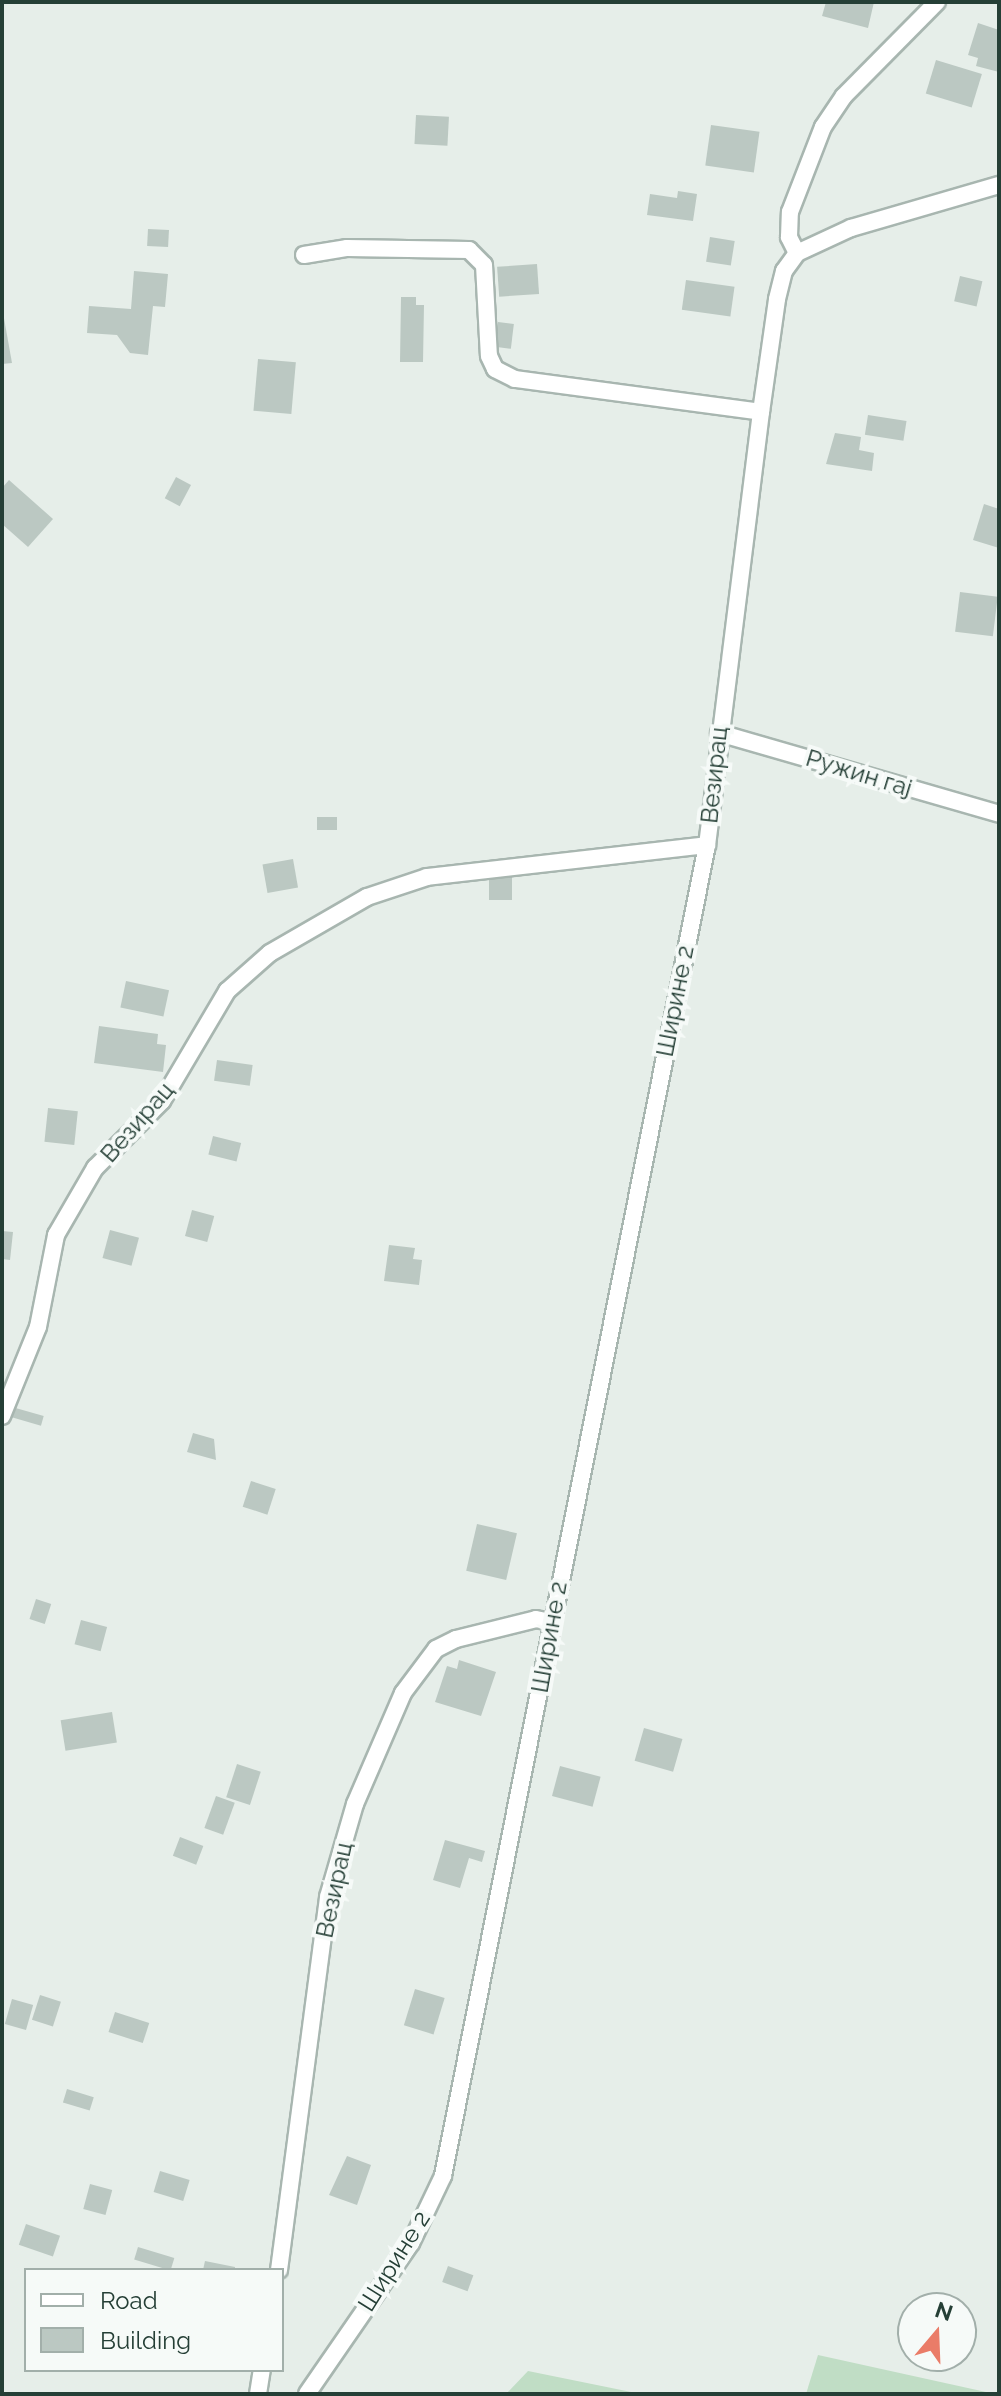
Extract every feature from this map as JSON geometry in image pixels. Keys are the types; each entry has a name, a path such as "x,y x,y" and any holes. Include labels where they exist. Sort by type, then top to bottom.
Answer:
{"street":[{"path":"937,2 844,96 823,127 790,212 789,237 797,253 851,228 999,185"},
{"path":"304,255 347,248 469,250 484,265 495,369 515,379 761,412"},
{"name":"Везирац","path":"2,1416 38,1327 56,1235 95,1168 162,1101 227,991 270,953 367,897 427,877 707,845 777,299 784,271 797,253"},
{"name":"Ружин гај","path":"719,733 999,814"},
{"name":"Ширине 2","path":"307,2394 411,2243 443,2176 550,1622 707,845"},
{"name":"Везирац","path":"279,2268 328,1897 355,1804 403,1693 436,1649 456,1639 536,1619 550,1622"},
{"path":"258,2394 262,2372"}],"green space":[{"path":"818,2355 995,2394 806,2394"},
{"path":"528,2371 641,2394 506,2394"}],"building":[{"path":"826,2 874,2 868,28 822,16"},
{"path":"978,23 999,30 999,72 976,66 978,58 968,55"},
{"path":"936,60 982,74 972,108 926,93"},
{"path":"416,115 449,117 447,146 414,144"},
{"path":"711,125 760,132 754,172 705,166"},
{"path":"678,191 697,194 693,221 647,215 650,194 677,198"},
{"path":"148,229 169,230 168,247 147,246"},
{"path":"710,237 735,241 731,266 706,262"},
{"path":"537,264 539,294 499,297 497,267"},
{"path":"134,271 168,274 165,307 153,306 148,355 130,353 117,335 87,333 89,306 131,309"},
{"path":"960,276 982,281 977,307 954,301"},
{"path":"686,280 735,287 730,317 682,310"},
{"path":"401,297 416,297 416,305 424,305 423,362 400,362"},
{"path":"2,307 12,363 2,364"},
{"path":"498,322 514,324 511,349 495,347"},
{"path":"258,359 296,362 291,414 253,411"},
{"path":"868,415 907,421 903,441 865,435"},
{"path":"835,433 861,437 859,450 874,453 872,471 826,464"},
{"path":"176,477 191,485 180,506 165,498"},
{"path":"9,480 53,519 28,547 2,524 2,488"},
{"path":"984,504 999,509 999,548 973,540"},
{"path":"960,592 998,597 993,636 955,632"},
{"path":"317,817 337,817 337,830 317,830"},
{"path":"293,859 298,888 268,893 262,864"},
{"path":"489,876 512,876 512,900 489,900"},
{"path":"126,981 169,990 163,1017 120,1007"},
{"path":"99,1026 158,1034 157,1044 166,1045 163,1072 94,1063"},
{"path":"217,1060 253,1065 250,1086 214,1081"},
{"path":"48,1108 78,1111 74,1145 44,1142"},
{"path":"213,1136 241,1143 237,1161 208,1154"},
{"path":"192,1210 214,1216 207,1242 185,1236"},
{"path":"110,1230 139,1238 131,1266 102,1258"},
{"path":"2,1231 13,1232 10,1260 2,1259"},
{"path":"389,1245 415,1248 413,1259 422,1260 419,1285 384,1281"},
{"path":"12,1407 44,1416 41,1426 9,1417"},
{"path":"193,1433 214,1439 216,1460 187,1452"},
{"path":"251,1481 276,1489 267,1515 243,1507"},
{"path":"477,1524 517,1533 506,1580 466,1571"},
{"path":"36,1599 51,1604 45,1624 30,1619"},
{"path":"81,1620 107,1627 101,1651 75,1644"},
{"path":"459,1660 496,1672 481,1716 435,1702 447,1666 457,1669"},
{"path":"112,1712 117,1743 65,1751 61,1720"},
{"path":"644,1728 682,1739 673,1772 635,1761"},
{"path":"237,1764 261,1772 250,1805 226,1797"},
{"path":"560,1766 601,1777 593,1807 552,1796"},
{"path":"216,1796 235,1803 223,1835 204,1828"},
{"path":"180,1837 203,1846 196,1865 173,1856"},
{"path":"445,1840 485,1851 482,1862 469,1858 460,1888 433,1880"},
{"path":"415,1989 445,1998 434,2034 404,2025"},
{"path":"40,1995 61,2002 53,2027 32,2020"},
{"path":"12,1999 33,2005 26,2030 5,2024"},
{"path":"115,2012 149,2023 143,2043 109,2032"},
{"path":"67,2089 94,2097 90,2111 63,2102"},
{"path":"347,2156 371,2165 357,2205 329,2195"},
{"path":"160,2171 190,2180 183,2201 154,2192"},
{"path":"90,2184 112,2190 105,2215 83,2209"},
{"path":"26,2224 60,2236 53,2257 19,2245"},
{"path":"138,2247 174,2258 171,2268 134,2259"},
{"path":"205,2261 235,2267 235,2268 203,2268"},
{"path":"448,2266 473,2275 468,2291 442,2282"}]}
